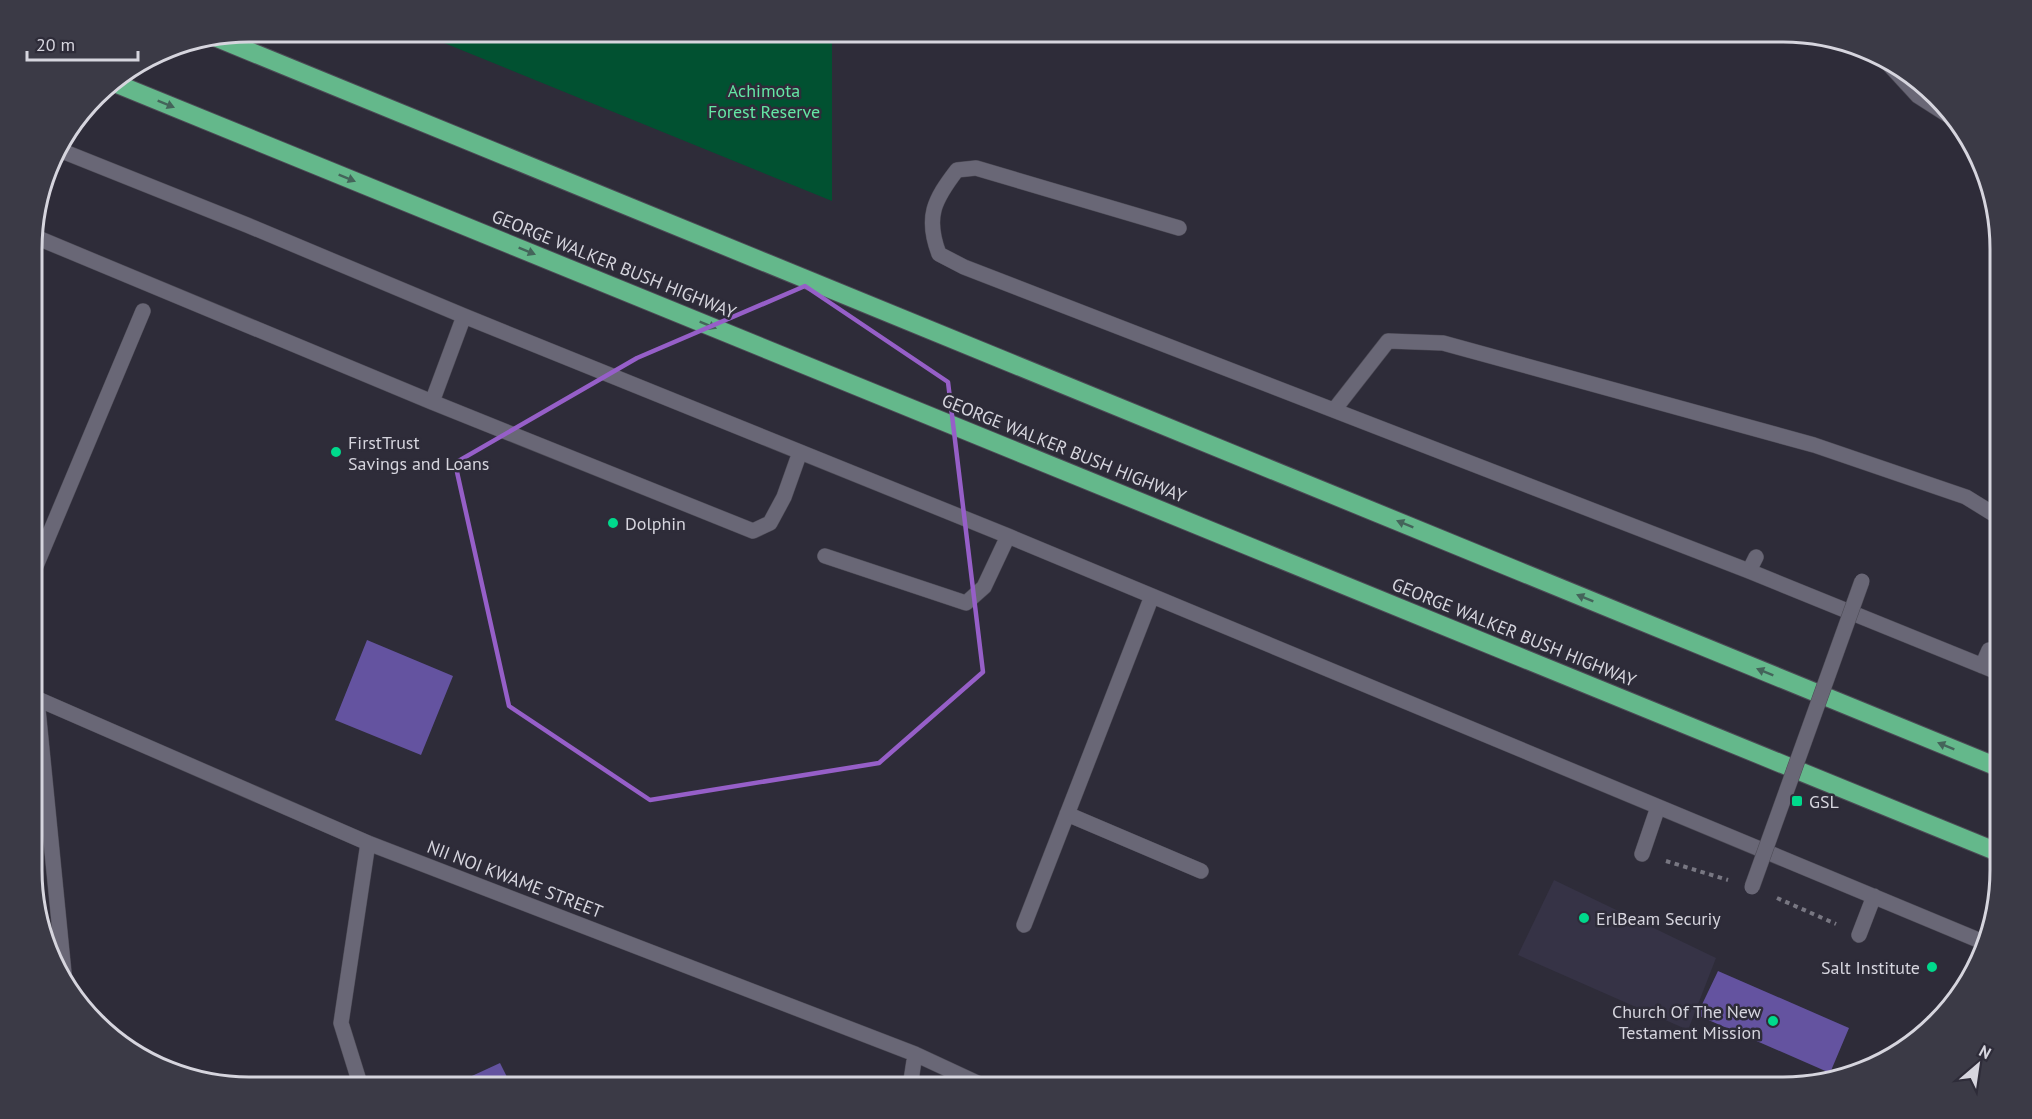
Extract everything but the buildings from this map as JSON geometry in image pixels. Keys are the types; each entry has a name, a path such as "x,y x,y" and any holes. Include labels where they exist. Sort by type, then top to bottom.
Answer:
{"highway":[{"path":"230,43 1990,764"},
{"name":"GEORGE WALKER BUSH HIGHWAY","path":"122,86 1990,849"}],"street":[{"path":"1906,83 1918,96 1929,103"},
{"path":"67,152 464,316 1008,536 1978,940"},
{"path":"1179,228 976,168 957,170 942,190 936,200 932,237 939,254 964,267 1749,572 1990,669"},
{"path":"43,240 432,402 753,531 770,523 784,497 800,452"},
{"path":"42,552 143,311"},
{"path":"432,402 464,316"},
{"path":"1334,410 1388,341 1443,343 1814,445 1966,498 1990,512"},
{"path":"825,556 966,603 984,587 1008,536"},
{"path":"1749,572 1756,557"},
{"path":"1752,887 1862,581"},
{"path":"1023,925 1152,596"},
{"path":"1982,666 1989,650"},
{"name":"NII NOI KWAME STREET","path":"42,701 368,843 915,1054 964,1077"},
{"path":"42,764 63,961"},
{"path":"1642,854 1658,807"},
{"path":"1067,814 1201,871"},
{"path":"358,1077 341,1023 368,843"},
{"path":"1859,935 1874,896"},
{"path":"912,1077 915,1054"}],"highlighted area":[{"path":"805,286 948,382 983,672 879,763 650,800 509,706 455,463 637,358"}],"shaded area":[{"name":"ErlBeam Securiy","path":"1554,880 1716,958 1688,1030 1518,955"}],"green space":[{"name":"Achimota Forest Reserve","path":"442,42 832,42 832,201"}],"place":[{"name":"FirstTrust Savings and Loans","path":"336,452"},
{"name":"Dolphin","path":"613,523"},
{"name":"GSL","path":"1797,801"},
{"name":"ErlBeam Securiy","path":"1584,918"},
{"name":"Salt Institute","path":"1932,967"},
{"name":"Church Of The New Testament Mission","path":"1773,1021"}]}
